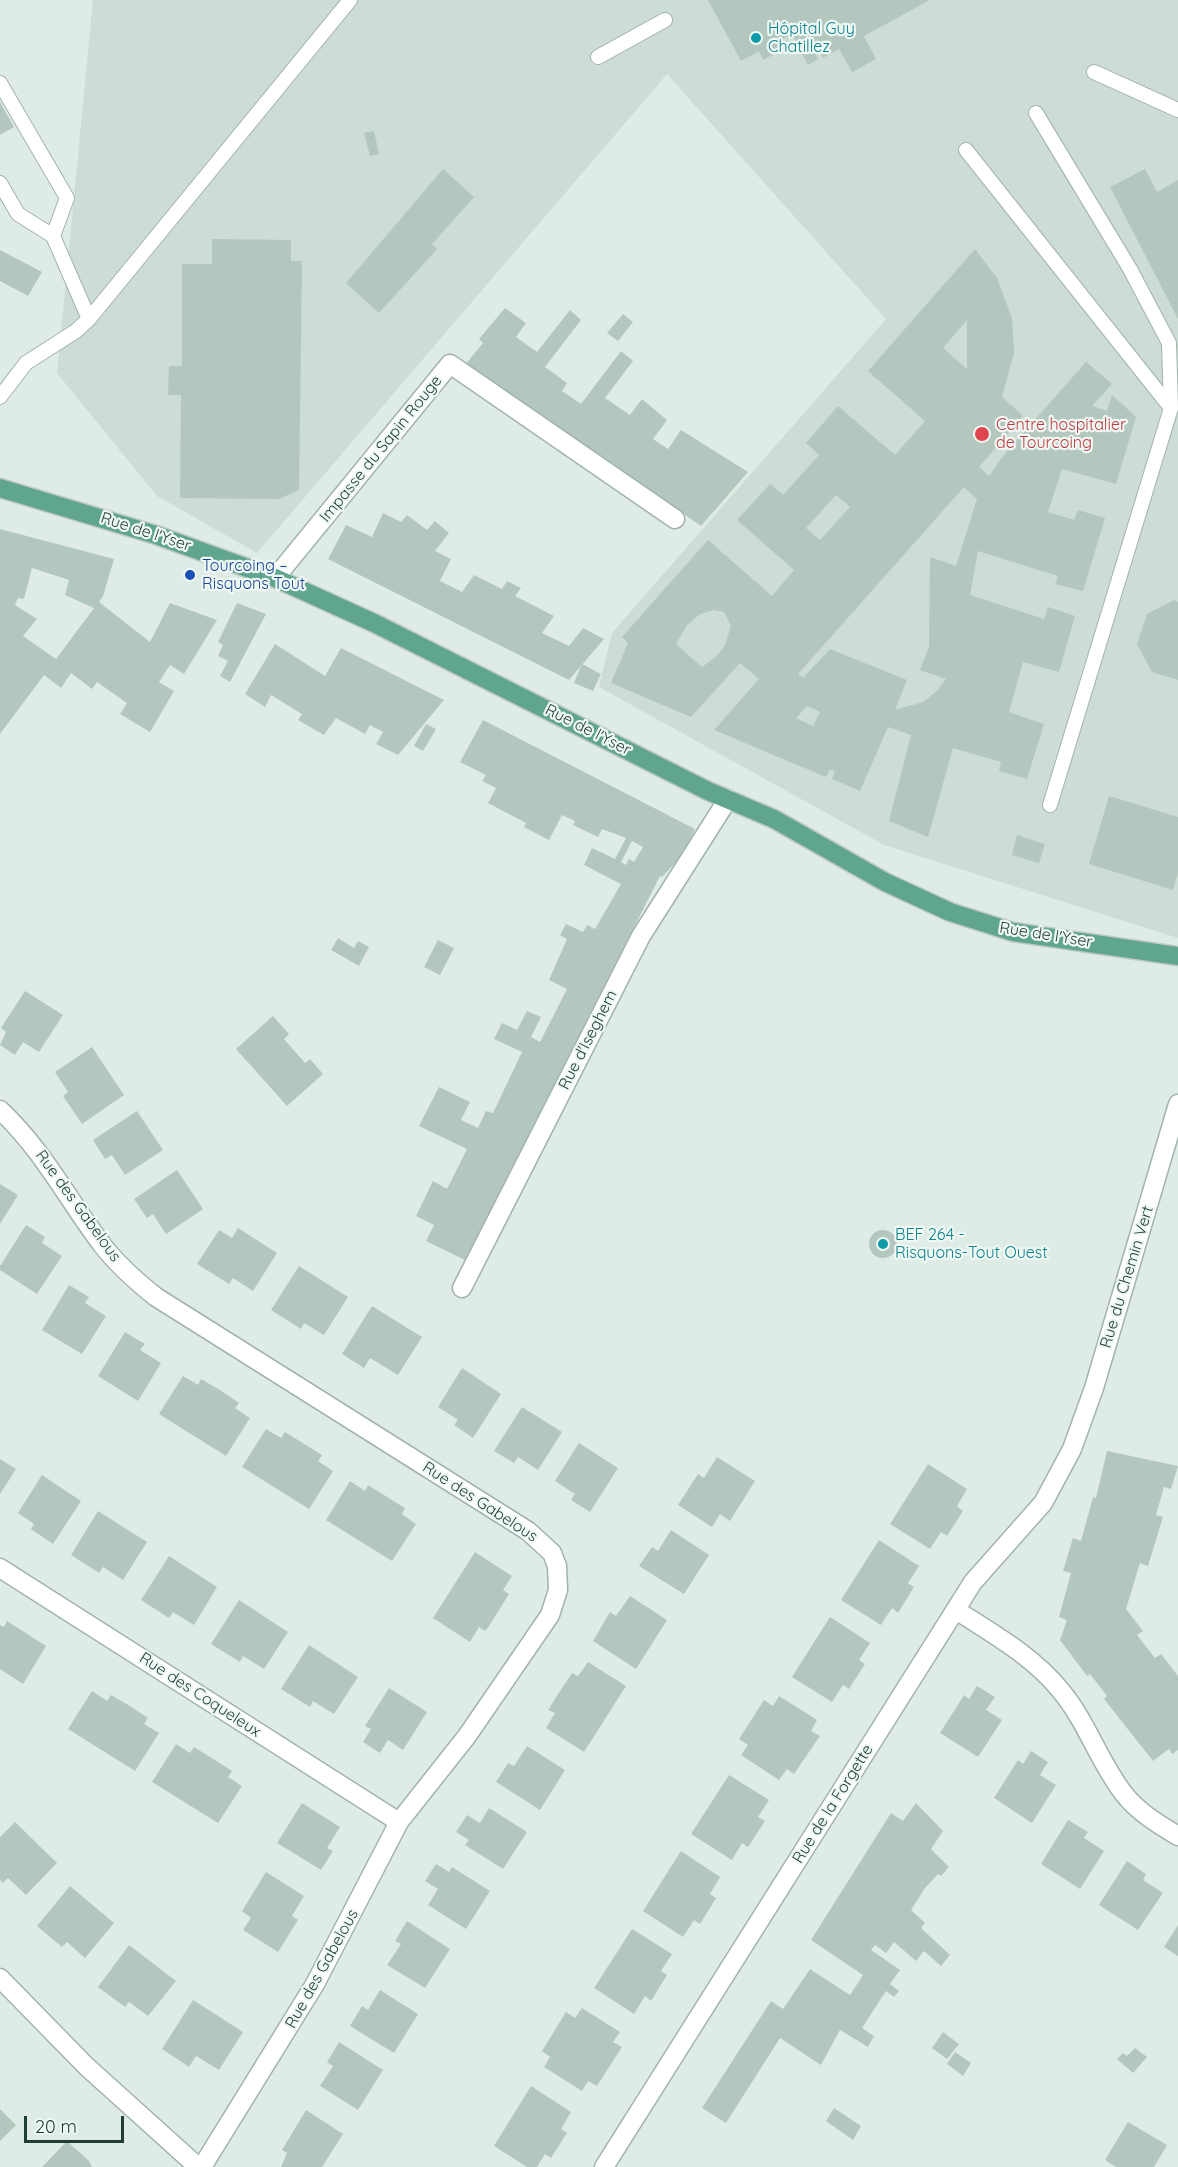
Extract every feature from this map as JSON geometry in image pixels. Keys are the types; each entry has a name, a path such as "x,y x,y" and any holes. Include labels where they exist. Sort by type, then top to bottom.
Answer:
{"main road":[{"name":"Rue de l'Yser","path":"0,488 156,535 275,578 374,623 728,799 792,828 918,899 1013,932 1178,956"}],"street":[{"name":"Impasse du Sapin Rouge","path":"275,578 450,364 675,519"},
{"name":"Rue d'Iseghem","path":"462,1288 641,936 728,799"},
{"name":"Rue du Chemin Vert","path":"1072,1449 1094,1388 1178,1104"},
{"name":"Rue des Gabelous","path":"0,1110 46,1160 104,1248 147,1290 528,1531 552,1553 559,1577 550,1615 467,1736 399,1822 332,1955 194,2165"},
{"name":"Rue de la Forgette","path":"604,2167 983,1568 1043,1503 1072,1449"},
{"name":"Rue des Coqueleux","path":"0,1568 399,1822"},
{"path":"956,1610 1030,1659 1044,1672 1074,1708 1123,1792 1148,1817 1178,1836"},
{"path":"0,1978 86,2066 194,2165"}],"lane":[{"path":"0,397 30,360 76,331 89,319 350,0"},
{"path":"598,57 665,20"},
{"path":"1094,72 1178,110"},
{"path":"0,82 67,198 53,236"},
{"path":"1036,113 1130,269 1168,343 1171,408 1050,805"},
{"path":"966,150 1171,408"},
{"path":"0,183 18,214 53,236 89,319"}],"shaded area":[{"name":"Centre hospitalier de Tourcoing","path":"93,0 1178,0 1178,938 884,845 599,687 612,633 886,319 667,74 257,553 157,496 57,373"}],"building":[{"name":"Hôpital Guy Chatillez","path":"708,0 930,0 864,36 876,59 852,72 839,49 823,58 806,26 779,41 784,49 763,60 759,51 741,61"},
{"path":"803,31 818,59 808,65 793,36"},
{"path":"0,102 14,127 0,135"},
{"path":"374,131 379,154 370,156 364,133"},
{"path":"443,169 474,197 432,244 437,249 379,313 346,283"},
{"path":"1145,169 1157,192 1178,180 1178,319 1110,187"},
{"path":"212,239 291,240 291,261 302,261 299,490 279,499 180,498 181,395 168,395 169,366 182,366 182,264 212,264"},
{"path":"975,249 997,278 1012,318 1014,353 1002,397 1023,416 979,467 989,476 1003,456 1086,362 1112,384 1092,406 1107,411 1112,395 1136,417 1116,484 1062,469 1048,512 1074,520 1078,510 1105,518 1083,591 1055,584 1058,576 978,551 970,595 1044,619 1048,607 1075,616 1059,672 1023,662 1009,712 1044,724 1027,779 999,771 1001,762 953,748 928,837 889,821 911,735 888,727 860,791 832,779 835,771 830,769 826,777 714,730 759,679 740,663 691,717 611,683 628,643 622,637 708,540 772,596 794,570 737,520 770,484 783,495 819,455 806,443 838,406 895,455 925,421 868,371","holes":["967,320 967,369 943,348","964,487 977,499 956,566 930,557 929,647 920,670 946,679 937,691 923,702 895,710 907,680 830,649 803,678 798,674","836,495 850,507 820,540 806,528","714,610 724,612 731,626 725,645 717,656 702,667 676,644 687,625 700,614","807,706 820,712 813,726 796,718"]},
{"path":"0,250 42,272 28,296 0,281"},
{"path":"505,308 526,323 516,337 537,352 570,310 581,320 545,367 567,383 562,391 581,404 621,351 633,361 605,398 630,415 642,399 667,420 653,439 668,449 681,430 748,472 701,526 465,365 483,343 479,339"},
{"path":"623,314 633,322 618,341 607,333"},
{"path":"383,513 401,522 407,515 427,530 435,521 449,533 435,551 451,559 440,581 462,592 474,575 502,589 507,581 521,588 515,596 554,616 542,633 569,646 583,628 604,639 569,680 328,559 346,525 372,537"},
{"path":"0,529 114,559 103,596 99,602 150,642 170,603 217,620 184,674 170,665 159,682 174,691 150,732 120,714 127,703 97,682 92,689 71,673 61,688 44,675 0,734","holes":["32,568 69,580 65,595 94,608 56,659 23,636 37,619 15,605 18,598 24,599"]},
{"path":"1174,600 1178,602 1178,680 1152,672 1137,644 1147,614"},
{"path":"237,603 266,614 230,682 220,676 228,661 218,656 223,645 218,642"},
{"path":"275,644 325,676 341,648 444,700 398,755 376,744 383,732 370,725 365,734 336,718 324,735 298,720 302,714 271,695 265,707 245,694"},
{"path":"582,664 601,674 593,691 574,683"},
{"path":"483,720 695,829 678,864 675,863 662,877 660,876 465,1260 426,1241 434,1225 416,1216 433,1181 447,1189 467,1149 419,1126 439,1087 470,1102 461,1120 478,1128 486,1111 493,1113 522,1052 494,1039 502,1023 517,1030 527,1011 541,1017 531,1037 540,1042 567,989 549,980 567,939 560,935 566,924 583,932 587,925 595,929 621,884 584,865 592,848 615,859 626,838 602,829 598,837 573,825 575,821 562,815 549,840 524,827 526,823 488,803 496,788 482,781 486,775 460,762","holes":["632,841 643,847 634,862 629,859 626,865 621,862"]},
{"path":"426,724 436,729 423,751 414,746"},
{"path":"1109,796 1178,817 1178,873 1173,890 1089,864"},
{"path":"1017,835 1045,844 1039,863 1012,855"},
{"path":"338,938 354,948 358,941 369,947 359,966 331,950"},
{"path":"438,940 454,948 440,975 424,967"},
{"path":"25,991 63,1015 39,1052 23,1042 15,1055 0,1045 6,1032 1,1028"},
{"path":"273,1016 289,1034 284,1039 305,1063 310,1059 323,1074 287,1106 236,1049"},
{"path":"92,1047 124,1095 82,1124 63,1096 68,1092 55,1072"},
{"path":"137,1111 163,1150 125,1175 112,1155 105,1159 93,1140"},
{"path":"177,1170 203,1209 166,1234 153,1214 147,1218 134,1199"},
{"path":"0,1184 18,1195 0,1224"},
{"path":"26,1225 45,1237 42,1243 62,1256 37,1294 0,1270 0,1266"},
{"path":"238,1228 277,1253 253,1291 233,1278 229,1284 197,1264 219,1230 232,1238"},
{"name":"BEF 264 - Risquons-Tout Ouest","path":"883,1230 893,1234 897,1244 893,1254 883,1258 873,1254 869,1244 873,1234"},
{"path":"299,1266 348,1297 324,1335 304,1323 301,1329 271,1310"},
{"path":"69,1285 89,1297 85,1303 106,1316 82,1354 42,1330"},
{"path":"372,1306 422,1337 398,1375 370,1358 364,1368 342,1354"},
{"path":"125,1332 145,1344 140,1350 161,1363 138,1401 98,1376"},
{"path":"462,1368 501,1394 473,1438 454,1425 458,1420 438,1407"},
{"path":"183,1376 198,1385 201,1379 220,1390 239,1403 235,1408 250,1418 226,1456 159,1414"},
{"path":"522,1407 562,1432 538,1470 518,1457 514,1463 494,1451"},
{"path":"266,1429 281,1438 285,1432 322,1455 318,1461 333,1471 309,1509 242,1467"},
{"path":"579,1443 618,1468 590,1512 571,1500 575,1494 555,1481"},
{"path":"1107,1451 1178,1466 1171,1489 1164,1487 1156,1515 1163,1517 1148,1566 1140,1563 1126,1609 1143,1631 1137,1635 1155,1658 1161,1654 1178,1676 1178,1750 1172,1754 1169,1749 1153,1761 1104,1699 1107,1696 1090,1674 1087,1676 1060,1640 1067,1620 1059,1617 1071,1573 1063,1571 1073,1538 1081,1541 1093,1497 1096,1498"},
{"path":"717,1457 755,1481 730,1521 720,1514 712,1527 678,1505 698,1474 704,1478"},
{"path":"0,1459 16,1469 0,1494"},
{"path":"928,1464 967,1489 957,1506 963,1511 947,1536 941,1532 930,1549 890,1524"},
{"path":"42,1475 81,1501 53,1544 31,1529 34,1524 18,1513"},
{"path":"350,1481 365,1491 368,1485 405,1508 402,1514 416,1524 392,1561 326,1520"},
{"path":"98,1511 147,1542 123,1580 103,1567 99,1573 71,1555"},
{"path":"671,1530 709,1555 684,1594 639,1566 652,1547 658,1551"},
{"path":"879,1540 919,1566 908,1583 914,1587 898,1613 892,1608 881,1625 841,1600"},
{"path":"475,1552 512,1576 503,1590 509,1594 489,1626 485,1631 479,1627 470,1642 433,1618"},
{"path":"169,1556 217,1587 194,1625 173,1612 169,1618 141,1600"},
{"path":"630,1596 667,1620 636,1669 593,1641 610,1612 616,1616"},
{"path":"239,1600 288,1632 264,1669 243,1656 240,1662 211,1644"},
{"path":"830,1617 870,1643 859,1660 865,1664 849,1689 843,1685 832,1702 792,1677"},
{"path":"7,1621 46,1646 23,1684 0,1669 0,1625 4,1627"},
{"path":"309,1645 358,1677 334,1714 313,1701 310,1707 281,1689"},
{"path":"588,1662 626,1686 584,1752 546,1728 555,1713 548,1710 560,1691 572,1673 578,1676"},
{"path":"977,1686 995,1697 986,1710 1002,1720 978,1757 940,1733 964,1695 969,1699"},
{"path":"389,1688 427,1712 403,1750 388,1740 380,1753 363,1742 371,1729 365,1726"},
{"path":"92,1691 107,1701 111,1695 130,1706 148,1718 144,1724 159,1733 135,1771 68,1729"},
{"path":"779,1696 817,1720 811,1731 820,1736 794,1774 787,1769 779,1780 741,1755 748,1745 739,1739 764,1700 773,1706"},
{"path":"176,1744 190,1753 194,1747 226,1767 232,1771 228,1777 242,1786 218,1823 152,1782"},
{"path":"527,1746 565,1770 540,1810 496,1782 508,1763 514,1766"},
{"path":"1031,1751 1048,1762 1040,1775 1056,1785 1032,1823 994,1798 1018,1760 1023,1764"},
{"path":"729,1775 769,1800 758,1817 765,1821 748,1847 742,1843 732,1860 691,1834"},
{"path":"302,1803 340,1827 327,1848 333,1851 321,1870 277,1843"},
{"path":"916,1803 943,1831 931,1849 949,1867 941,1876 938,1874 925,1888 911,1910 925,1923 921,1928 950,1955 941,1966 924,1951 916,1961 894,1942 886,1953 875,1945 871,1950 900,1970 890,1984 899,1991 894,1997 886,1991 862,2028 874,2036 868,2047 840,2030 821,2065 780,2038 726,2123 702,2108 771,2001 783,2009 810,1969 850,1995 863,1975 811,1940 891,1813 903,1821"},
{"path":"489,1808 527,1832 503,1869 465,1845 469,1840 456,1832 467,1815 480,1823"},
{"path":"1068,1820 1088,1832 1084,1838 1104,1851 1080,1889 1041,1864"},
{"path":"15,1822 57,1863 26,1895 8,1878 3,1883 0,1880 0,1837"},
{"path":"681,1851 720,1877 710,1894 716,1898 700,1924 694,1920 683,1937 643,1911"},
{"path":"1127,1861 1146,1874 1143,1880 1163,1893 1138,1930 1099,1905"},
{"path":"436,1864 449,1872 452,1867 490,1891 466,1929 428,1905 438,1889 425,1881"},
{"path":"266,1872 304,1896 292,1916 298,1920 278,1952 243,1930 251,1918 242,1911"},
{"path":"70,1886 114,1923 85,1958 67,1942 62,1947 37,1926"},
{"path":"407,1921 450,1949 425,1988 387,1965 401,1944 395,1941"},
{"path":"1178,1925 1178,1956 1164,1947"},
{"path":"632,1929 672,1954 661,1971 667,1975 651,2001 645,1996 634,2014 594,1988"},
{"path":"129,1945 176,1981 148,2016 129,2002 125,2007 98,1987"},
{"path":"380,1990 418,2014 394,2053 350,2026 362,2006 368,2010"},
{"path":"193,2000 243,2032 219,2070 196,2056 189,2067 162,2049"},
{"path":"582,2008 620,2032 613,2042 622,2047 597,2086 588,2081 582,2091 544,2067 550,2057 542,2051 566,2012 575,2018"},
{"path":"943,2032 959,2044 947,2059 932,2048"},
{"path":"339,2042 383,2070 358,2110 320,2086 333,2066 327,2062"},
{"path":"1135,2048 1147,2057 1133,2073 1117,2059 1123,2053 1127,2056"},
{"path":"955,2052 971,2063 963,2076 947,2064"},
{"path":"531,2086 571,2112 561,2129 567,2133 551,2158 545,2154 537,2167 527,2167 494,2146"},
{"path":"834,2108 861,2126 853,2140 826,2121"},
{"path":"0,2109 16,2125 0,2141"},
{"path":"306,2110 343,2134 322,2167 281,2167 287,2153 282,2150"},
{"path":"1128,2122 1167,2145 1154,2167 1116,2167 1105,2160"},
{"path":"67,2141 89,2161 92,2167 42,2167"}],"place":[{"name":"Hôpital Guy Chatillez","path":"756,38"},
{"name":"Centre hospitalier de Tourcoing","path":"982,434"},
{"name":"Tourcoing – Risquons Tout","path":"190,575"},
{"name":"BEF 264 - Risquons-Tout Ouest","path":"883,1244"}]}
